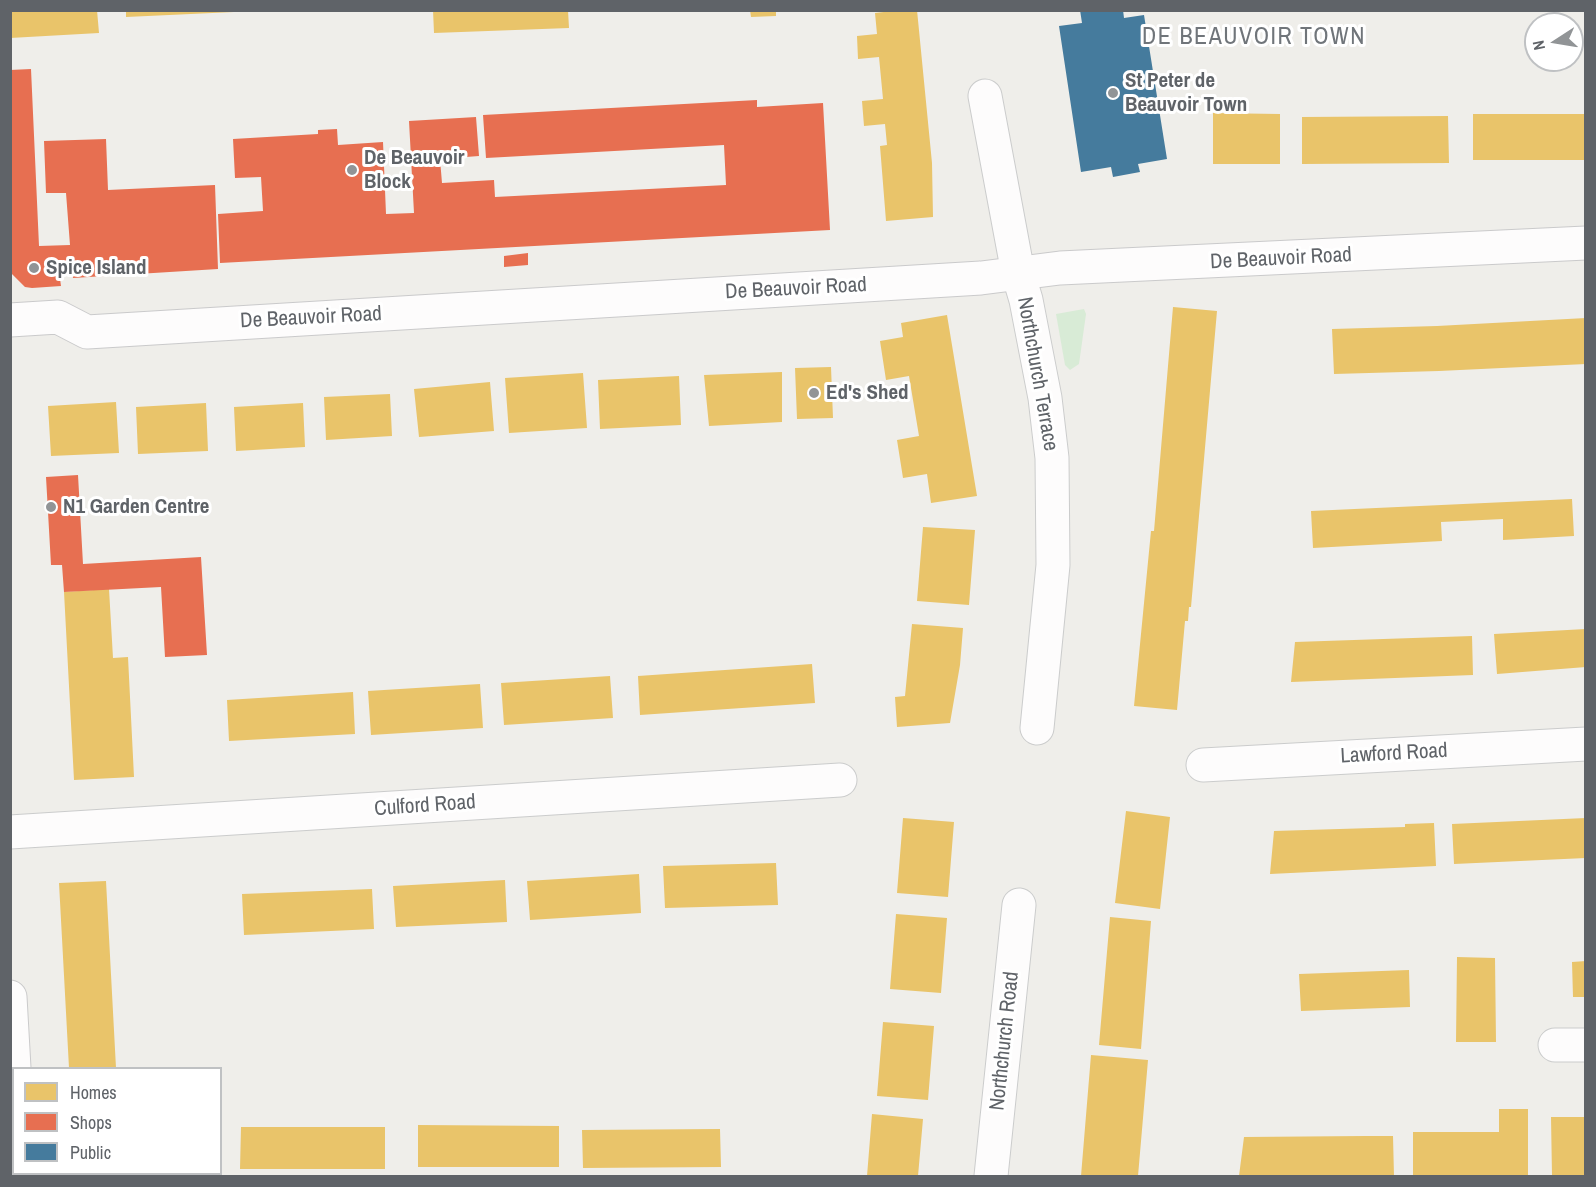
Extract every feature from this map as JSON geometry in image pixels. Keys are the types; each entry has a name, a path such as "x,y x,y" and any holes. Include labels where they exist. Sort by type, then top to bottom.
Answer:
{"street":[{"name":"Northchurch Terrace","path":"985,96 1018,273 1026,300 1045,398 1052,458 1053,565 1037,728"},
{"name":"De Beauvoir Road","path":"10,320 58,317 87,332 948,280 1060,268 1586,243"},
{"name":"Lawford Road","path":"1203,765 1586,744"},
{"name":"Culford Road","path":"10,832 840,780"},
{"name":"Northchurch Road","path":"991,1176 1020,906"},
{"path":"10,997 14,1067"}],"green space":[{"path":"1084,309 1086,314 1079,364 1070,370 1065,365 1056,314"}],"building: Homes":[{"path":"10,10 97,10 99,33 10,38"},
{"path":"126,10 234,10 234,12 126,17"},
{"path":"433,10 568,10 569,28 434,33"},
{"path":"750,10 776,10 776,16 751,17"},
{"path":"917,10 932,163 933,217 886,221 880,146 887,145 885,124 864,126 862,101 883,99 879,57 858,59 857,36 877,34 875,13"},
{"path":"1213,113 1280,114 1280,164 1213,164"},
{"path":"1473,114 1586,114 1586,160 1473,160"},
{"path":"1448,116 1449,163 1302,164 1302,117"},
{"path":"1173,307 1217,311 1191,607 1189,607 1188,621 1185,621 1177,710 1134,706 1151,531 1154,531"},
{"path":"947,315 977,496 931,503 927,474 903,478 897,440 919,436 909,376 886,380 880,341 903,337 901,323"},
{"path":"1586,318 1586,364 1334,374 1332,329"},
{"name":"Ed's Shed","path":"831,367 833,418 797,419 795,368"},
{"path":"782,372 782,422 709,426 704,375"},
{"path":"583,373 587,428 509,433 505,378"},
{"path":"679,376 681,425 600,429 598,380"},
{"path":"490,382 494,431 419,437 414,389"},
{"path":"390,394 392,436 326,440 324,397"},
{"path":"116,402 119,453 51,456 48,406"},
{"path":"206,403 208,451 138,454 136,407"},
{"path":"303,403 305,447 236,451 234,407"},
{"path":"1572,499 1574,536 1503,540 1503,519 1441,522 1442,541 1313,548 1311,511"},
{"path":"923,527 975,530 969,605 917,601"},
{"path":"109,589 113,658 128,657 134,777 74,780 64,592"},
{"path":"912,624 963,628 960,665 950,723 897,727 895,697 905,696"},
{"path":"1586,629 1586,667 1497,674 1494,634"},
{"path":"1472,636 1473,675 1291,682 1295,642"},
{"path":"812,664 815,703 640,715 638,676"},
{"path":"610,676 613,718 504,725 501,683"},
{"path":"480,684 483,728 371,735 368,691"},
{"path":"353,692 355,734 229,741 227,700"},
{"path":"1126,811 1170,817 1160,909 1115,903"},
{"path":"903,818 954,822 948,897 897,893"},
{"path":"1586,818 1586,858 1454,864 1452,824"},
{"path":"1434,823 1436,866 1270,874 1274,831 1405,827 1405,824"},
{"path":"776,863 778,905 665,908 663,866"},
{"path":"639,874 641,913 530,920 527,881"},
{"path":"505,880 507,922 396,927 393,886"},
{"path":"106,881 116,1067 69,1067 59,883"},
{"path":"372,889 374,929 244,935 242,894"},
{"path":"896,914 947,918 941,993 890,989"},
{"path":"1110,917 1151,921 1141,1049 1099,1045"},
{"path":"1457,957 1495,958 1496,1042 1456,1042"},
{"path":"1586,961 1586,997 1573,997 1572,962"},
{"path":"1409,970 1410,1007 1301,1011 1299,974"},
{"path":"883,1022 934,1026 928,1100 877,1096"},
{"path":"1091,1055 1148,1060 1138,1176 1081,1176"},
{"path":"1499,1109 1528,1109 1528,1176 1413,1176 1413,1132 1499,1132"},
{"path":"872,1114 923,1119 918,1176 867,1176"},
{"path":"1551,1117 1586,1117 1586,1176 1552,1176"},
{"path":"418,1125 559,1126 559,1167 418,1167"},
{"path":"241,1127 385,1127 385,1169 240,1169"},
{"path":"720,1129 721,1167 583,1168 582,1130"},
{"path":"1393,1136 1394,1176 1239,1176 1244,1137"},
{"path":"74,1175 121,1175 121,1176"}],"building: Shops":[{"path":"31,69 39,246 70,245 66,193 46,193 44,141 106,139 108,190 215,185 218,269 73,278 71,262 58,264 61,286 32,288 25,287 10,272 10,70"},
{"name":"De Beauvoir Block","path":"757,100 757,107 823,103 830,230 220,263 218,214 263,211 261,177 235,178 233,139 318,134 318,130 337,129 338,145 383,142 386,214 414,213 409,121 476,117 479,156 440,159 442,183 494,180 495,197 726,185 724,145 486,158 483,115"},
{"path":"528,253 528,265 504,267 504,256"},
{"name":"N1 Garden Centre","path":"78,475 83,564 201,557 207,655 165,657 161,587 64,592 62,565 51,565 46,477"}],"building: Public":[{"name":"St Peter de Beauvoir Town","path":"1080,10 1123,10 1124,18 1144,15 1167,159 1138,164 1140,172 1113,177 1111,167 1081,172 1059,26 1082,23"}],"place":[{"name":"St Peter de Beauvoir Town","path":"1113,93"},
{"name":"De Beauvoir Block","path":"352,170"},
{"name":"Spice Island","path":"34,268"},
{"name":"Ed's Shed","path":"814,393"},
{"name":"N1 Garden Centre","path":"51,507"}],"district":[{"name":"DE BEAUVOIR TOWN","path":"1254,38"}]}
